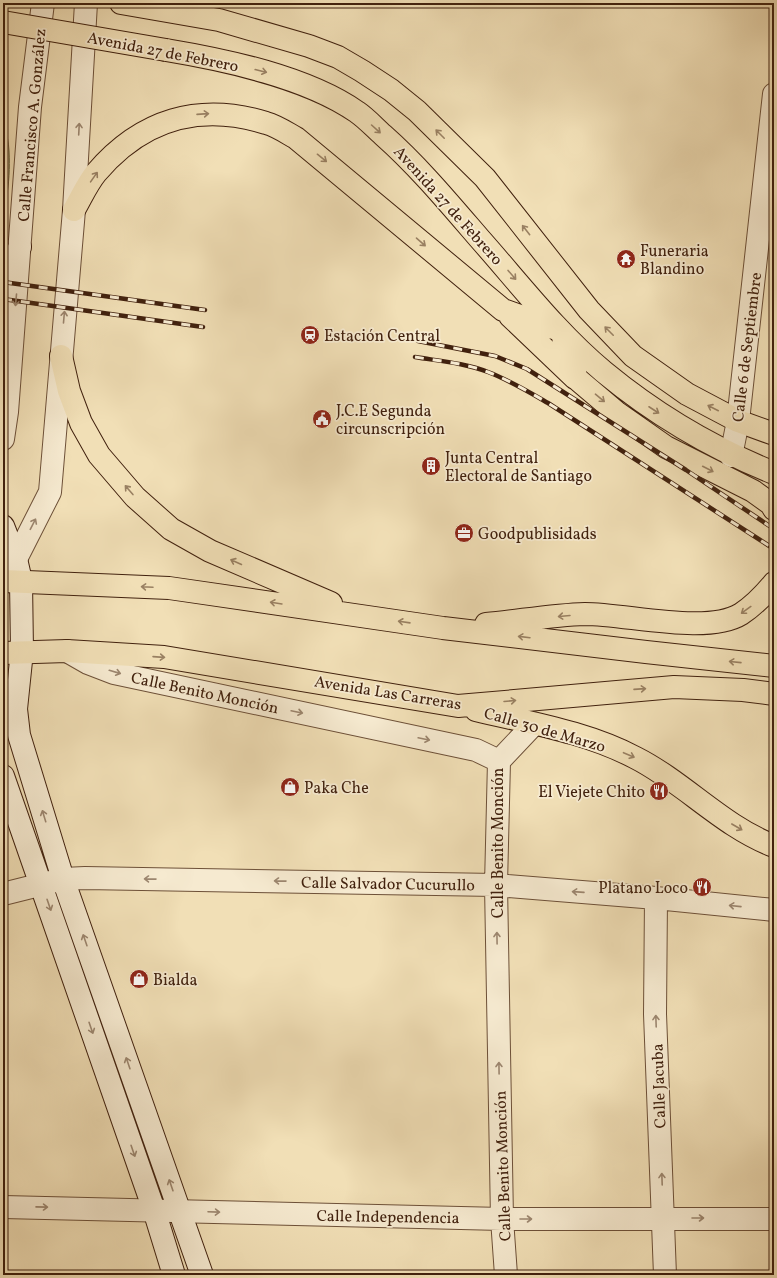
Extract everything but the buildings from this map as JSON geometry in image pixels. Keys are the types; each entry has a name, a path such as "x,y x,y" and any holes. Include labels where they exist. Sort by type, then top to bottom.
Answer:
{"main road":[{"path":"121,3 219,20 309,46 338,57 391,90 417,111 485,178 589,310 634,356 687,394 738,421 774,434"},
{"name":"Avenida 27 de Febrero","path":"3,22 210,58 270,73 323,93 357,112 412,161 560,330 603,371 649,406 731,456 774,473"},
{"path":"74,210 95,174 124,145 161,123 203,114 242,117 268,123 296,138 503,310 577,379 616,412 666,447 753,491 771,504 774,509"},
{"path":"503,310 560,330"},
{"path":"560,330 589,310"},
{"path":"560,330 577,379"},
{"path":"61,356 69,391 81,423 99,455 135,497 171,529 210,551 361,617"},
{"path":"12,581 169,588 443,628 774,666"},
{"path":"443,628 585,614 622,616 681,623 714,623 740,615 761,599 774,583"},
{"path":"585,614 646,652"},
{"name":"Avenida Las Carreras","path":"13,652 67,651 164,657 458,706 674,687 774,694"},
{"name":"Calle 30 de Marzo","path":"458,706 588,738 636,758 688,791 733,826 774,846"}],"street":[{"name":"Calle Francisco A. González","path":"3,439 7,412 30,107 43,3"},
{"path":"86,3 74,210 50,492 16,559 12,581 13,652 16,709 19,735 63,880 202,1275"},
{"name":"Calle 6 de Septiembre","path":"731,456 738,421 774,94"},
{"path":"3,277 20,247"},
{"path":"3,526 16,559"},
{"name":"Calle Benito Monción","path":"67,651 114,673 476,750 499,761 496,885 502,1219 506,1275"},
{"path":"499,761 534,724"},
{"path":"3,776 42,884 154,1210 174,1275"},
{"name":"Calle Salvador Cucurullo","path":"3,894 63,880 92,878 496,885 656,898 774,910"},
{"name":"Calle Jacuba","path":"656,898 655,1014 665,1275"},
{"name":"Calle Independencia","path":"3,1207 502,1219 774,1219"}],"green space":[{"path":"3,121 8,145 9,182 3,218"}],"railway":[{"path":"3,282 205,310"},
{"path":"3,299 203,327"},
{"path":"418,341 495,356 527,369 686,470 774,529"},
{"path":"415,357 470,366 496,375 519,386 548,403 774,549"}],"place":[{"name":"Funeraria Blandino","path":"626,259"},
{"name":"Estación Central","path":"310,335"},
{"name":"J.C.E Segunda circunscripción","path":"322,419"},
{"name":"Junta Central Electoral de Santiago","path":"431,466"},
{"name":"Goodpublisidads","path":"464,533"},
{"name":"Paka Che","path":"290,787"},
{"name":"El Viejete Chito","path":"659,791"},
{"name":"Platano Loco","path":"702,887"},
{"name":"Bialda","path":"139,979"}]}
